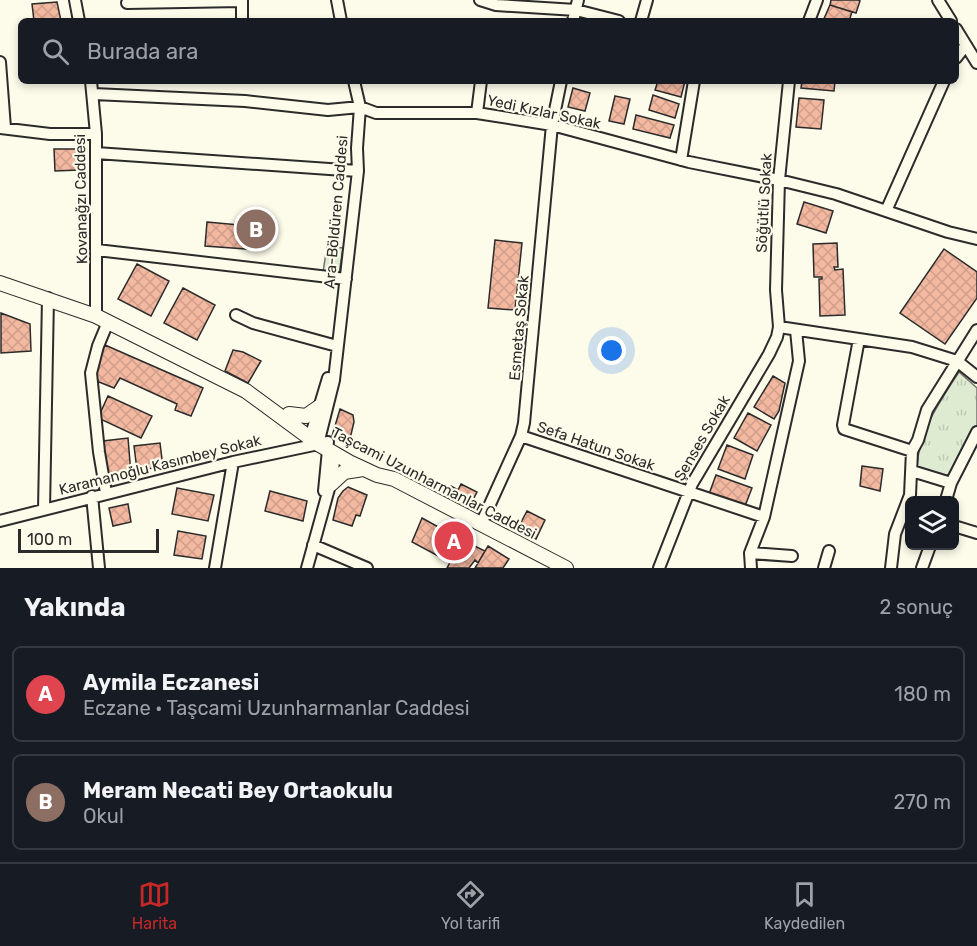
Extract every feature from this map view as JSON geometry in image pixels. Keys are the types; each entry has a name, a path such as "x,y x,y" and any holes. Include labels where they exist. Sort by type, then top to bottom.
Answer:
{"main road":[{"name":"Taşcami Uzunharmanlar Caddesi","path":"0,283 48,298 102,319 246,391 363,469 394,479 566,568"},
{"path":"246,391 265,398 289,414 322,442 383,470 394,479"},
{"path":"289,414 306,416 319,407"},
{"path":"328,490 335,478 344,472 363,469"}],"street":[{"path":"75,0 79,18"},
{"path":"337,0 340,18"},
{"path":"480,0 576,10 607,18"},
{"path":"642,18 647,0"},
{"path":"810,18 817,0"},
{"path":"938,0 949,18"},
{"path":"127,3 242,1 242,18"},
{"path":"959,34 977,63"},
{"path":"959,54 966,45"},
{"path":"0,62 2,128 50,134 96,134"},
{"name":"Kovanağzı Caddesi","path":"92,84 96,134 97,250 102,319"},
{"name":"Ara-Böldüren Caddesi","path":"322,442 333,384 358,171 360,107 355,84"},
{"path":"477,113 481,84"},
{"name":"Esmetaş Sokak","path":"481,524 521,436 531,358 552,125 560,84"},
{"path":"681,160 694,84"},
{"name":"Söğütlü Sokak","path":"779,327 776,290 779,180 789,84"},
{"path":"886,211 943,84"},
{"name":"Yedi Kızlar Sokak","path":"94,94 245,101 328,110 360,107 376,112 477,113 552,125 681,160 836,194 948,232 977,239"},
{"path":"96,153 358,171"},
{"path":"97,250 346,279"},
{"path":"44,509 48,298"},
{"path":"236,315 253,323 337,346"},
{"path":"102,319 91,373 99,452 106,493"},
{"path":"779,327 912,347 957,362 977,376"},
{"name":"Şenses Sokak","path":"659,568 688,492 769,354 779,327"},
{"path":"751,568 750,553 764,517 799,361 796,330"},
{"path":"891,568 895,534 910,495 912,451 918,440 927,410 977,330"},
{"path":"859,339 844,429 912,451"},
{"name":"Ara-Böldüren Caddesi","path":"322,442 319,407 337,346"},
{"path":"947,496 951,483 977,432"},
{"name":"Sefa Hatun Sokak","path":"521,436 764,517"},
{"path":"307,568 328,490 324,487 322,442"},
{"name":"Karamanoğlu Kasımbey Sokak","path":"0,521 92,496 322,442"},
{"path":"215,568 233,462"},
{"path":"912,471 951,483"},
{"path":"92,496 99,568"},
{"path":"959,528 977,533"},
{"path":"313,545 367,568"},
{"path":"922,568 929,550"},
{"path":"825,568 830,551"},
{"path":"750,553 792,556"}],"green space":[{"path":"327,246 343,248 339,274 323,272"},
{"path":"959,372 977,388 977,426 962,450 950,480 917,467 926,429"}],"building":[{"path":"831,0 860,1 856,13 830,5"},
{"path":"57,2 60,18 34,18 32,4"},
{"path":"830,5 852,12 850,18 824,18"},
{"path":"657,84 684,84 681,97 655,90"},
{"path":"802,84 835,84 834,91 801,88"},
{"path":"573,88 590,93 585,111 568,107"},
{"path":"653,95 679,104 675,118 649,110"},
{"path":"615,96 630,99 624,124 609,121"},
{"path":"799,98 824,100 821,129 796,127"},
{"path":"636,115 674,125 670,138 633,129"},
{"path":"54,149 78,149 79,170 55,171"},
{"path":"804,202 833,211 826,233 797,224"},
{"path":"207,222 262,227 260,250 205,246"},
{"path":"495,240 522,243 515,310 488,308"},
{"path":"837,243 838,267 834,267 835,270 843,269 845,315 820,316 819,279 822,277 814,277 813,244"},
{"path":"944,249 977,272 977,298 945,344 900,313"},
{"path":"137,264 169,281 151,316 118,299"},
{"path":"183,288 215,305 197,340 164,323"},
{"path":"1,313 30,324 31,351 1,353"},
{"path":"105,345 203,388 191,416 175,410 177,404 120,378 114,388 94,380 97,362"},
{"path":"233,350 261,361 248,383 225,371"},
{"path":"773,376 785,383 779,411 774,419 754,407"},
{"path":"108,396 152,416 141,438 98,418"},
{"path":"340,409 353,415 354,422 349,443 332,436"},
{"path":"748,413 771,425 757,451 734,438"},
{"path":"128,438 131,474 107,476 103,441"},
{"path":"160,443 163,467 137,470 134,446"},
{"path":"727,445 753,455 745,479 718,469"},
{"path":"862,466 883,469 880,491 860,486"},
{"path":"716,475 752,488 745,506 709,494"},
{"path":"461,484 477,492 467,511 444,500 451,486 458,490"},
{"path":"348,487 367,495 360,516 356,515 352,526 333,520 338,498"},
{"path":"177,488 214,495 208,521 172,514"},
{"path":"270,491 307,501 303,521 265,511"},
{"path":"128,504 131,522 113,526 109,508"},
{"path":"527,511 545,520 536,539 517,530"},
{"path":"422,518 462,540 452,558 445,554 442,558 412,542"},
{"path":"178,531 206,536 202,559 174,555"},
{"path":"462,540 485,551 478,563 475,560 469,568 447,568"},
{"path":"488,546 509,559 503,568 475,568"}],"place":[{"name":"Meram Necati Bey Ortaokulu","path":"256,229"},
{"name":"Aymila Eczanesi","path":"454,541"}]}
